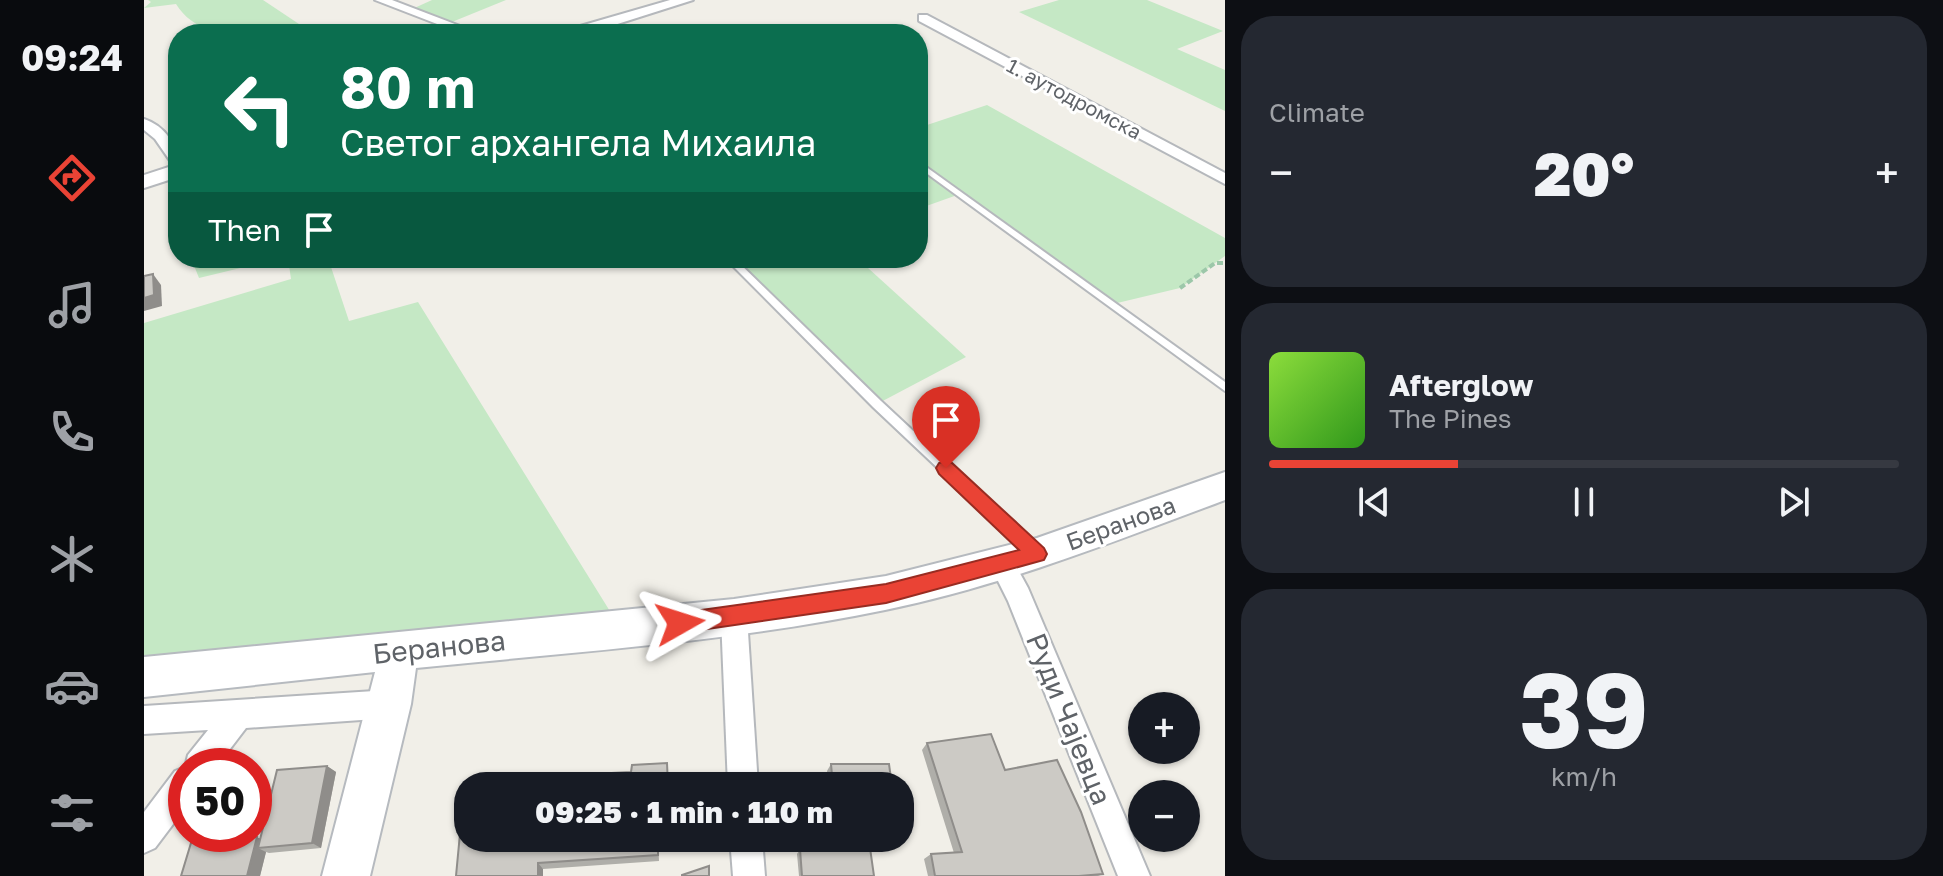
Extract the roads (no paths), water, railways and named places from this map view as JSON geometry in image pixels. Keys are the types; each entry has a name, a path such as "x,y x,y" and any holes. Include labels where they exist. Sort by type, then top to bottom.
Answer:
{"main road":[{"name":"Беранова","path":"144,677 734,617 886,593 1037,554 1225,486"},
{"path":"346,876 390,704 399,651"}],"street":[{"path":"381,0 447,24"},
{"path":"603,24 686,0"},
{"name":"1. аутодромска","path":"923,18 1225,179"},
{"path":"144,123 168,148"},
{"path":"144,139 160,136"},
{"path":"144,182 168,174"},
{"name":"Руди Чајевца","path":"1001,563 1019,596 1134,876"},
{"path":"734,617 742,772"},
{"name":"Беранова","path":"144,720 390,704"},
{"path":"213,748 239,713"},
{"path":"144,837 168,806"},
{"path":"747,852 749,876"}],"lane":[{"path":"928,170 1225,387"},
{"path":"739,268 877,404 1037,554"}]}
